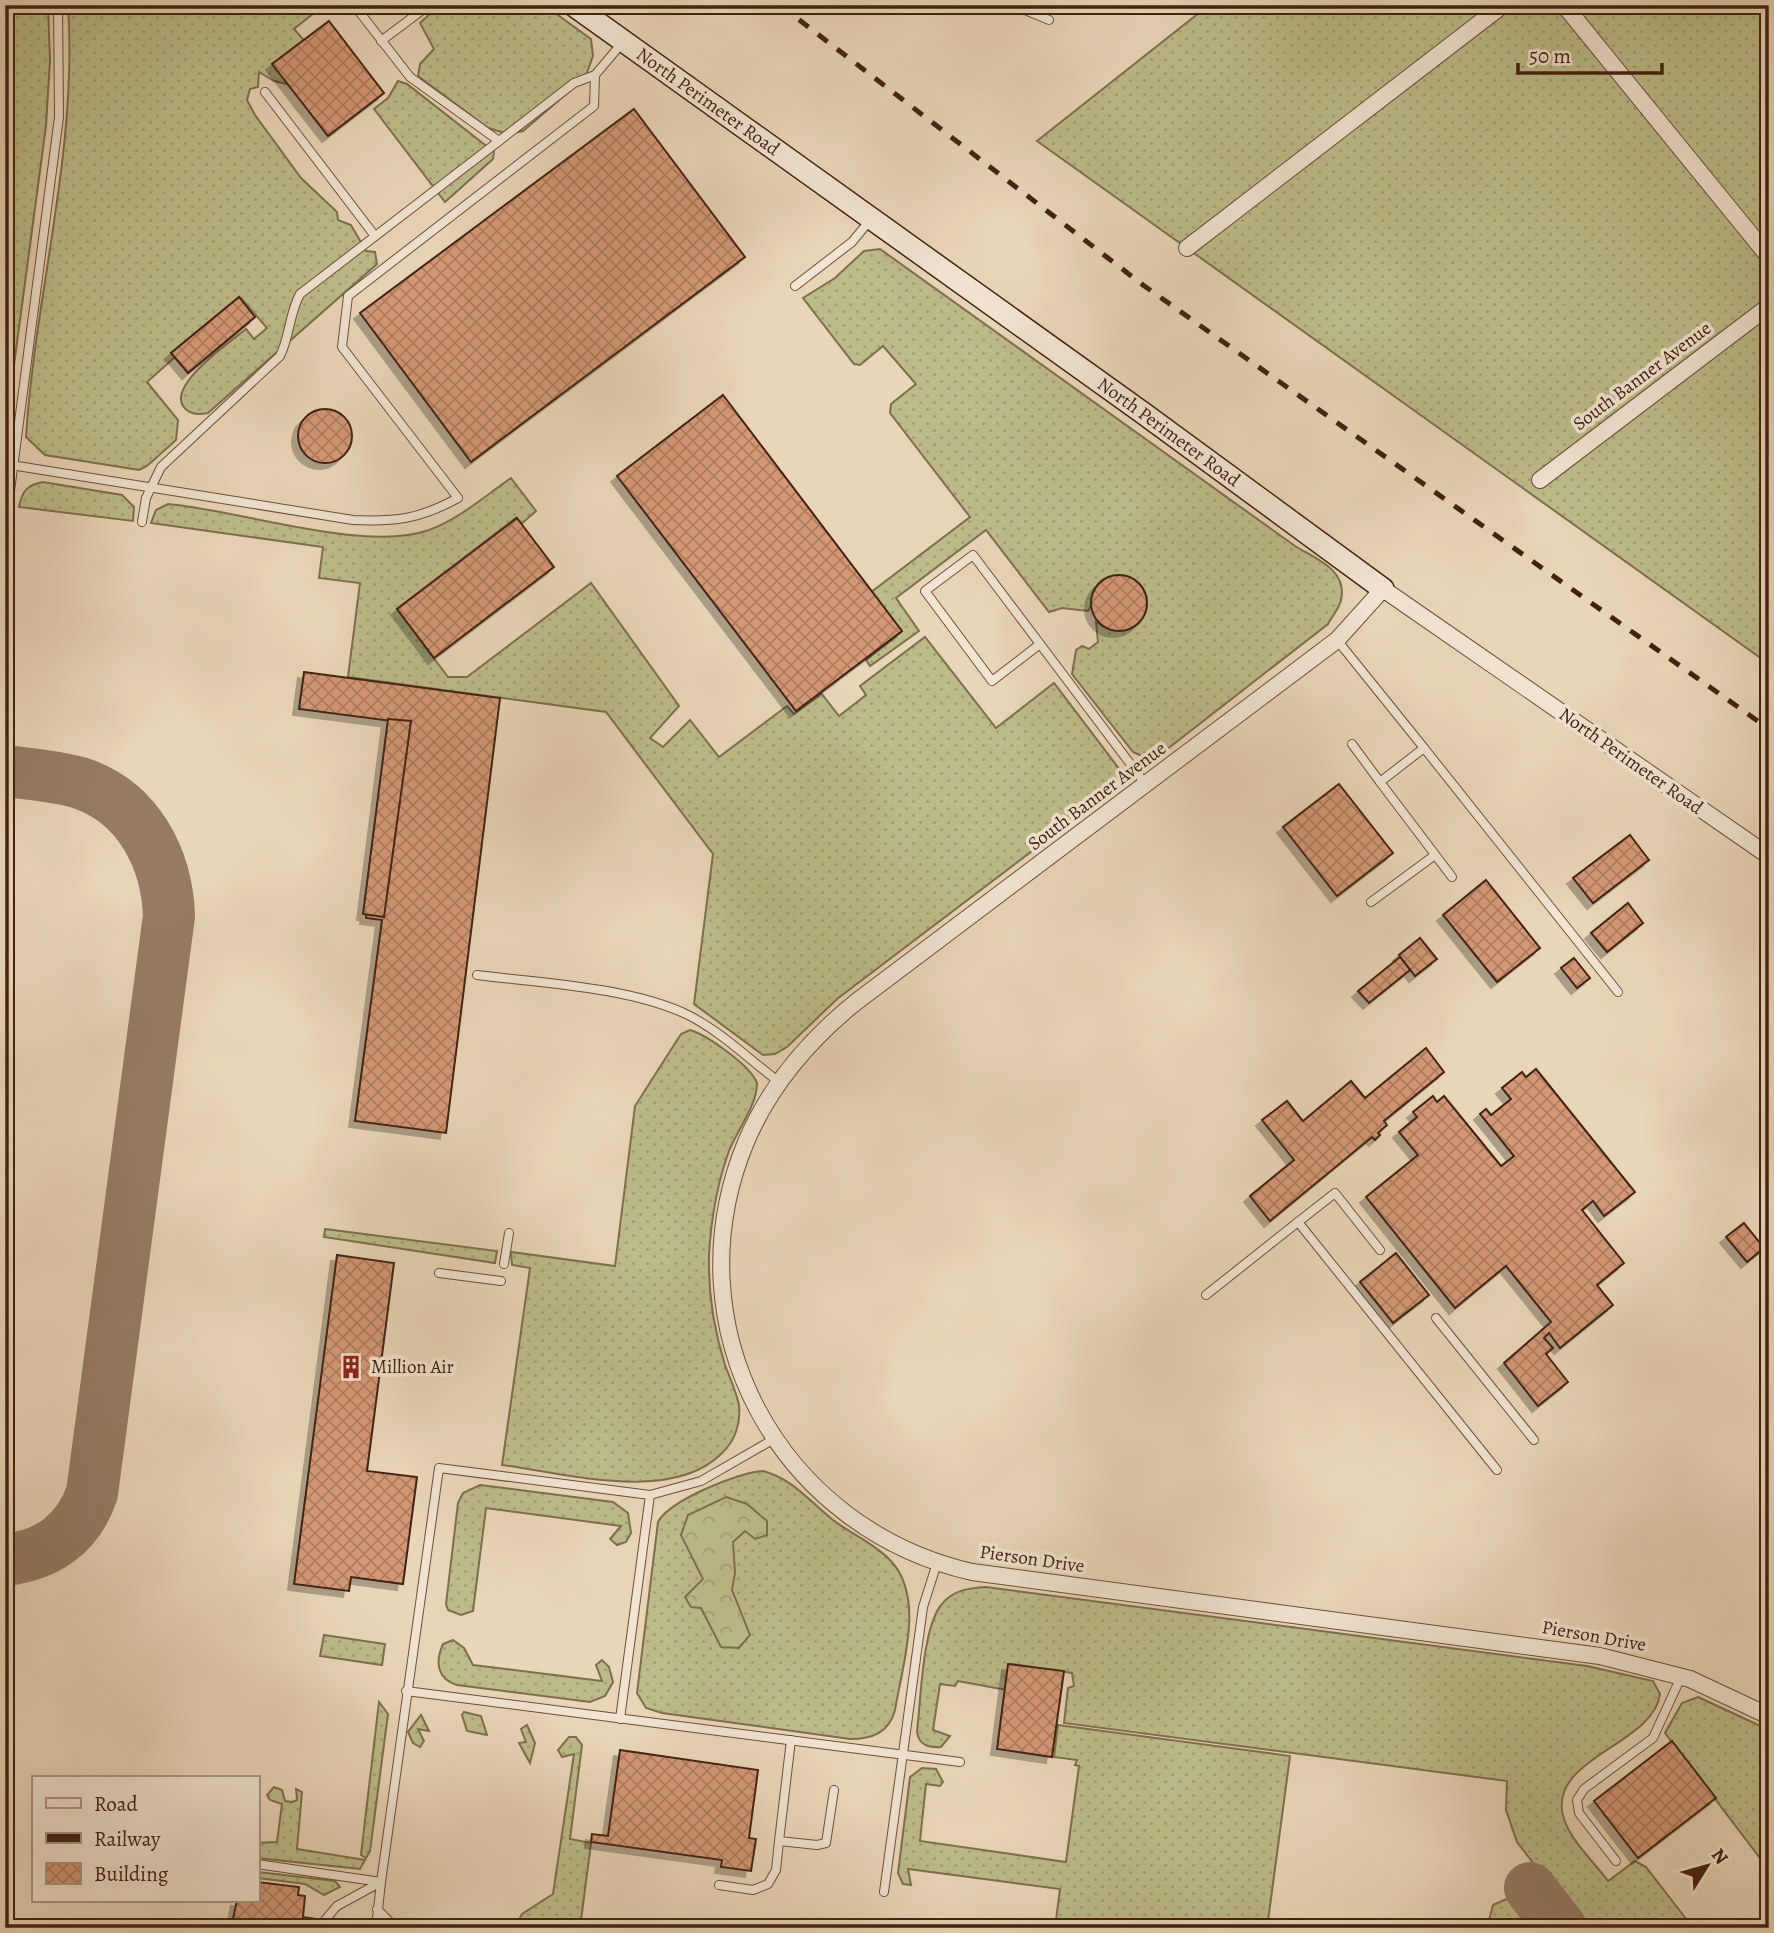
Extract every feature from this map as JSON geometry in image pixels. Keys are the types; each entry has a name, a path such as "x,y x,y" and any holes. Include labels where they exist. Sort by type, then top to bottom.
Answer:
{"street":[{"name":"North Perimeter Road","path":"573,5 1383,589 1769,856"},
{"path":"1187,248 1503,5"},
{"path":"1564,5 1769,257"},
{"name":"South Banner Avenue","path":"1540,480 1769,306"},
{"name":"South Banner Avenue","path":"828,1025 1337,640 1383,589"},
{"name":"Pierson Drive","path":"828,1025 779,1082 754,1124 737,1165 727,1209 722,1275 727,1324 736,1361 752,1399 774,1438 811,1484 844,1513 891,1544 937,1563 972,1572 1600,1656 1681,1677 1769,1716"}],"lane":[{"path":"5,529 9,464 59,117 58,5"},
{"path":"354,5 410,77 499,141"},
{"path":"381,41 429,5"},
{"path":"1013,5 1049,20"},
{"path":"142,522 152,486 174,452 280,356 286,344 292,308 300,294 574,83 594,75 623,42"},
{"path":"9,464 353,520 394,522 432,513 458,498 342,347 348,296 594,106 594,75"},
{"path":"265,92 375,236"},
{"path":"795,286 852,242 871,219"},
{"path":"1040,645 992,681 925,591 973,555 1147,786"},
{"path":"1337,640 1618,992"},
{"path":"1352,744 1452,877"},
{"path":"1380,782 1424,748"},
{"path":"1371,902 1435,855"},
{"path":"477,975 572,986 670,1007 691,1017 779,1082"},
{"path":"1206,1295 1335,1193 1380,1250"},
{"path":"1298,1222 1497,1470"},
{"path":"504,1264 509,1233"},
{"path":"439,1273 501,1280"},
{"path":"1436,1318 1534,1440"},
{"path":"376,1928 405,1691 439,1468 650,1495 701,1481 774,1438"},
{"path":"620,1719 650,1495"},
{"path":"884,1892 923,1606 937,1563"},
{"path":"1616,1861 1579,1813 1577,1800 1584,1789 1653,1738 1681,1677"},
{"path":"405,1691 960,1762"},
{"path":"719,1885 753,1890 768,1884 776,1870 791,1741"},
{"path":"779,1841 817,1846 826,1843 834,1790"},
{"path":"259,1864 381,1881"},
{"path":"325,1920 337,1906 381,1881"},
{"path":"377,1909 396,1928"}],"green space":[{"path":"5,5 48,5 50,60 46,126 5,432"},
{"path":"68,5 324,5 294,29 308,45 287,84 274,81 259,72 258,87 250,89 247,100 301,178 337,212 338,220 351,225 366,251 375,252 377,264 208,413 191,413 183,406 181,397 193,375 215,353 246,329 254,339 267,328 241,298 147,382 178,420 176,440 139,470 45,455 26,437 67,114"},
{"path":"440,5 544,5 591,39 593,56 585,78 523,131 508,134 488,128 418,76 420,64 434,49 420,23"},
{"path":"1209,5 1769,5 1769,664 1037,141"},
{"path":"398,81 407,84 494,152 493,159 445,202 374,109 388,98"},
{"path":"880,249 1295,546 1329,567 1340,581 1342,590 1340,603 1328,624 1157,757 1148,759 1133,752 1072,674 1076,650 1082,646 1089,649 1098,642 1096,622 1113,630 1127,630 1138,624 1145,614 1147,602 1144,590 1136,581 1122,576 1111,577 1098,584 1088,611 1062,608 1049,612 986,530 896,598 919,631 870,666 866,660 901,632 870,593 970,517 890,413 891,404 916,384 883,346 860,365 854,364 803,298 835,278 864,251"},
{"path":"511,478 536,511 521,524 516,518 397,609 448,677 467,677 591,583 679,706 650,738 663,747 690,720 719,757 787,706 794,714 822,694 839,716 866,695 860,686 925,637 996,728 1054,683 1120,770 1122,783 837,999 787,1047 775,1054 763,1055 694,1004 713,854 606,712 348,677 360,583 319,578 323,547 151,523 156,510 168,504 337,533 402,536 429,530 451,520"},
{"path":"43,482 122,495 134,507 133,521 19,507 26,490"},
{"path":"690,1030 728,1052 746,1068 757,1083 754,1100 729,1151 721,1176 709,1255 715,1324 739,1405 734,1437 722,1453 701,1468 676,1478 616,1481 502,1465 530,1268 512,1265 511,1252 615,1266 635,1106 681,1034"},
{"path":"325,1229 497,1251 495,1263 324,1237"},
{"path":"763,1471 792,1485 833,1520 877,1549 901,1575 909,1612 906,1653 892,1718 884,1729 872,1736 850,1739 662,1713 646,1708 637,1693 658,1522 676,1505 705,1489 738,1476"},
{"path":"480,1485 613,1502 628,1513 631,1533 626,1542 617,1545 610,1539 621,1526 486,1508 473,1611 461,1615 448,1610 446,1604 458,1503 463,1493"},
{"path":"726,1497 747,1504 767,1521 767,1535 755,1539 745,1531 733,1542 735,1573 732,1590 750,1635 739,1648 721,1647 701,1608 691,1607 685,1597 703,1579 681,1535 688,1515"},
{"path":"986,1587 1587,1666 1653,1681 1660,1694 1653,1712 1640,1727 1584,1767 1570,1781 1562,1798 1564,1819 1577,1843 1608,1881 1635,1861 1646,1867 1693,1928 1583,1928 1517,1842 1506,1810 1507,1781 1064,1723 1068,1688 1074,1686 1072,1673 1011,1664 1007,1690 958,1681 955,1686 940,1684 933,1730 950,1736 941,1747 925,1745 919,1740 917,1731 926,1646 935,1615 946,1599 956,1593"},
{"path":"324,1635 385,1644 382,1665 320,1656"},
{"path":"453,1640 464,1648 473,1665 602,1681 596,1665 602,1660 609,1667 613,1682 605,1696 590,1702 457,1685 445,1679 439,1663 443,1644"},
{"path":"1698,1697 1769,1730 1769,1870 1665,1733 1682,1703"},
{"path":"379,1702 388,1714 370,1851 366,1858 361,1855"},
{"path":"464,1712 481,1716 487,1735 467,1731 462,1715"},
{"path":"421,1715 429,1731 418,1729 424,1741 420,1747 413,1743 408,1732"},
{"path":"527,1725 535,1743 530,1763 519,1743 526,1742 521,1729"},
{"path":"1058,1725 1290,1756 1268,1921 1260,1928 1055,1928 1060,1889 908,1869 911,1885 903,1884 898,1873 910,1777 922,1768 936,1769 943,1782 940,1786 926,1784 920,1841 1066,1862 1079,1766 1075,1765 1077,1760 1054,1757"},
{"path":"569,1737 576,1737 582,1745 570,1839 591,1843 580,1928 515,1928 522,1914 553,1894 574,1754 562,1757 558,1750"},
{"path":"274,1787 282,1790 285,1801 292,1802 297,1800 296,1789 302,1792 297,1849 365,1860 360,1869 259,1858 259,1843 277,1842 282,1804 270,1800 267,1795"},
{"path":"259,1872 335,1881 340,1887 324,1895 305,1884 259,1878"},
{"path":"1509,1898 1523,1908 1538,1928 1487,1928 1493,1905"}],"building":[{"path":"329,21 384,93 328,136 272,64"},
{"path":"634,109 745,257 471,462 360,313"},
{"path":"239,297 255,317 188,373 171,353"},
{"path":"723,395 902,631 796,711 617,476"},
{"path":"325,409 344,417 352,436 344,455 325,463 306,455 298,436 306,417"},
{"path":"517,518 554,567 434,658 397,609"},
{"path":"1114,575 1124,575 1139,583 1145,592 1145,614 1139,623 1124,631 1114,631 1096,619 1091,608 1091,598 1103,580"},
{"path":"304,672 500,698 446,1133 355,1121 382,920 366,918 392,721 299,709"},
{"path":"388,719 411,721 384,917 363,914"},
{"path":"1339,784 1393,853 1337,896 1283,827"},
{"path":"1630,835 1649,860 1593,903 1573,878"},
{"path":"1486,880 1540,948 1497,982 1443,915"},
{"path":"1628,903 1643,923 1607,952 1591,933"},
{"path":"1420,938 1437,959 1415,976 1399,955"},
{"path":"1400,957 1410,970 1369,1003 1358,991"},
{"path":"1574,958 1590,978 1577,988 1561,968"},
{"path":"1426,1048 1444,1072 1384,1121 1387,1125 1375,1140 1372,1137 1270,1221 1250,1196 1294,1160 1262,1120 1287,1101 1303,1121 1351,1081 1365,1098"},
{"path":"1536,1069 1635,1192 1604,1216 1593,1201 1582,1210 1624,1263 1597,1285 1613,1305 1560,1348 1549,1333 1544,1338 1553,1348 1546,1354 1568,1382 1538,1406 1504,1363 1551,1322 1506,1266 1455,1308 1366,1197 1418,1155 1399,1132 1417,1117 1413,1112 1433,1096 1437,1102 1444,1096 1501,1166 1514,1156 1480,1114 1486,1109 1491,1115 1511,1099 1502,1088 1522,1072 1526,1077"},
{"path":"1744,1223 1764,1248 1747,1262 1726,1237"},
{"path":"1396,1253 1429,1295 1393,1323 1360,1282"},
{"name":"Million Air","path":"337,1255 394,1263 367,1471 417,1477 403,1584 351,1577 349,1591 294,1584"},
{"path":"1008,1664 1064,1671 1052,1757 997,1749"},
{"path":"1672,1741 1716,1798 1638,1858 1594,1801"},
{"path":"620,1750 758,1770 749,1838 756,1839 751,1871 721,1867 722,1860 591,1842 592,1834 608,1836"},
{"path":"259,1882 299,1887 298,1895 305,1896 303,1917 336,1922 335,1928 231,1928 237,1902 259,1902"},
{"path":"735,1921 782,1928 734,1928"}],"taxiway":[{"path":"5,771 80,783 118,804 146,835 155,853 167,894 169,916 92,1493 79,1520 59,1540 35,1553 5,1560"},
{"path":"1530,1888 1561,1928"}],"railway":[{"path":"780,5 1143,285 1769,729"}],"place":[{"name":"Million Air","path":"351,1367"}]}
